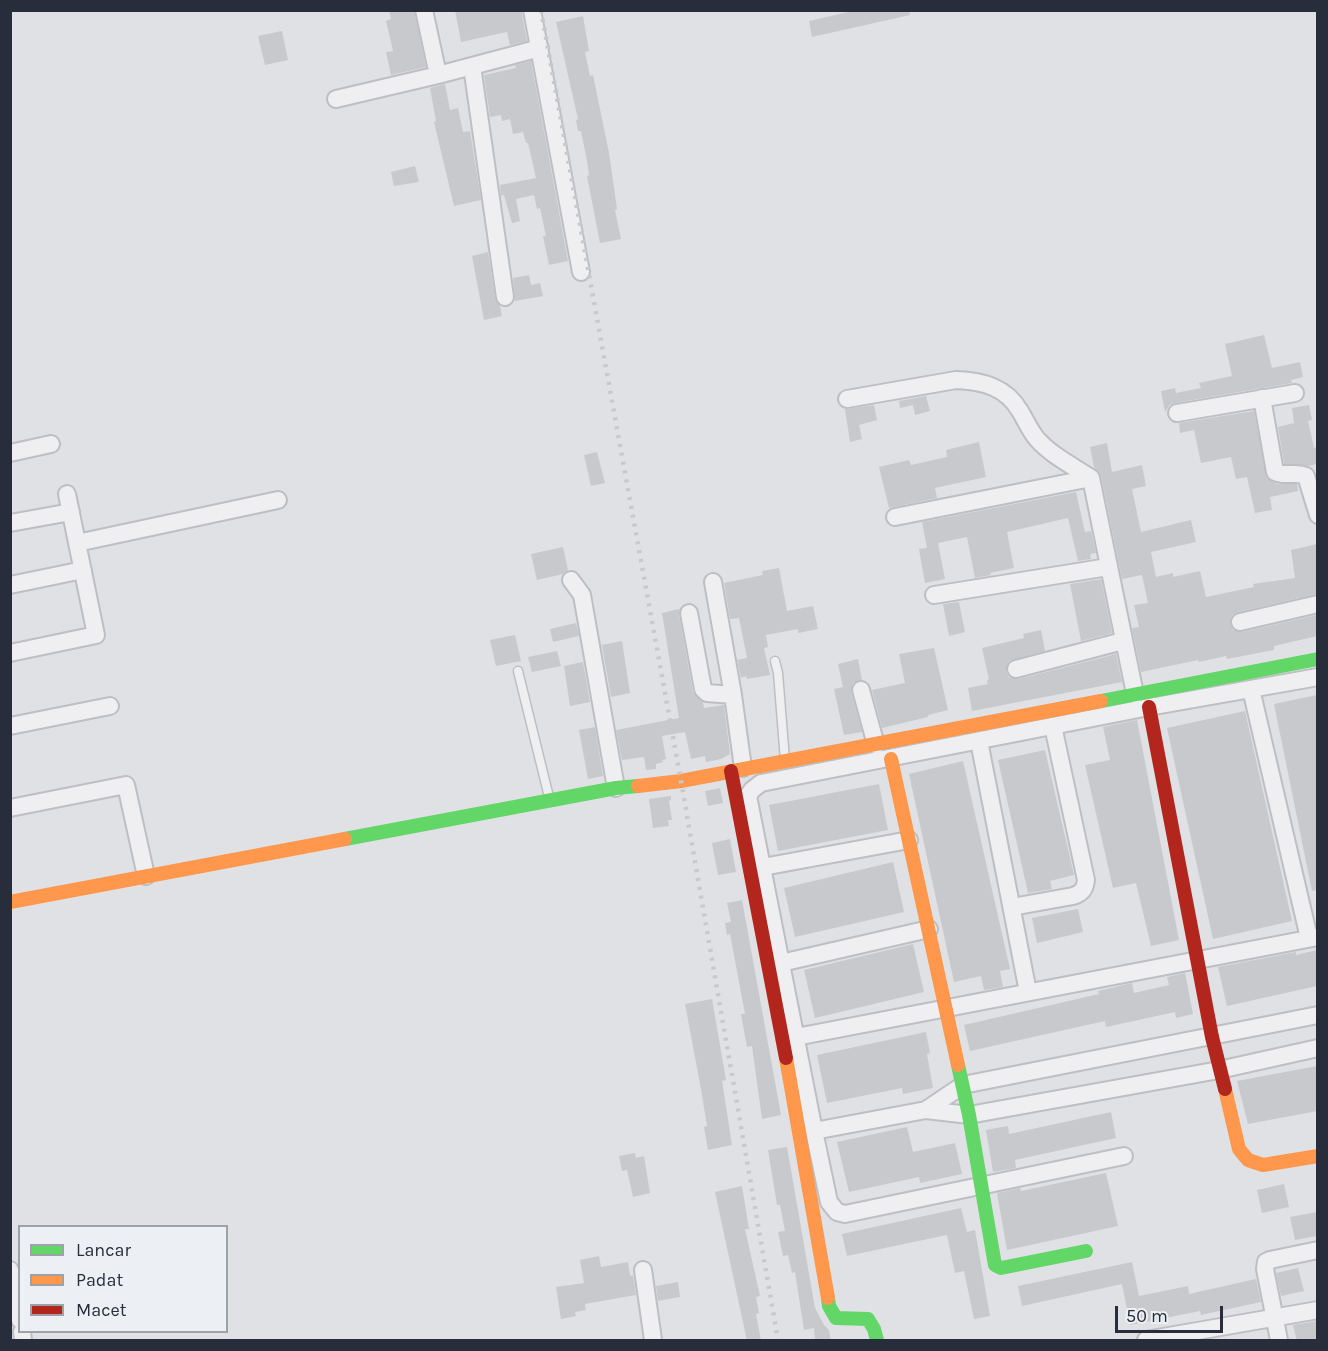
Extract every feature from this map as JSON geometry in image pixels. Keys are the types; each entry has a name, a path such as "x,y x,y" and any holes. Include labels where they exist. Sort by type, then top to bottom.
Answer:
{"street":[{"path":"424,10 438,75"},
{"path":"532,10 581,272"},
{"path":"336,99 540,48"},
{"path":"472,66 505,297"},
{"path":"847,399 956,380 972,380 990,385 1000,389 1010,398 1031,431 1049,450 1091,478 1123,641 1136,694"},
{"path":"1177,413 1295,393"},
{"path":"1262,398 1275,472 1278,475 1298,473 1305,475 1315,492 1317,515"},
{"path":"10,453 51,444"},
{"path":"895,517 1091,478"},
{"path":"10,652 96,635 67,494"},
{"path":"77,543 278,501"},
{"path":"10,523 71,512"},
{"path":"934,595 1108,567"},
{"path":"10,585 83,570"},
{"path":"571,580 582,595 616,788"},
{"path":"713,582 733,695 737,770 829,1306 836,1318 841,1320 864,1318 870,1320 874,1326 877,1341"},
{"path":"1240,622 1317,604"},
{"path":"689,613 703,689 707,693 733,695"},
{"path":"1016,669 1123,641"},
{"path":"10,902 616,788 681,781 876,745 1317,659"},
{"path":"1125,1156 845,1214 837,1212 830,1202 813,1131 763,867 747,799 749,792 761,783 1149,707 1317,677"},
{"path":"796,1037 1313,938 1251,689"},
{"path":"861,690 876,745"},
{"path":"10,726 110,706"},
{"path":"1149,707 1196,960 1219,1070 1239,1149 1248,1160 1263,1165 1317,1156"},
{"path":"1012,907 1073,896 1082,892 1085,887 1086,880 1053,726"},
{"path":"979,741 1028,992"},
{"path":"891,759 963,1085 994,1263 1001,1268 1086,1251"},
{"path":"10,808 126,785 146,876"},
{"path":"763,867 909,840"},
{"path":"781,963 929,929"},
{"path":"926,1110 963,1085 1317,1015"},
{"path":"813,1131 926,1110 969,1115 1219,1070 1317,1048"},
{"path":"1279,1341 1265,1269 1266,1262 1317,1250"},
{"path":"10,1270 18,1310"},
{"path":"643,1270 653,1341"},
{"path":"1146,1341 1317,1310"}],"lane":[{"path":"775,660 785,761"},
{"path":"518,671 550,801"}],"building":[{"path":"389,10 414,10 426,67 391,75 386,52 393,51 386,21 391,19"},
{"path":"455,10 521,10 527,41 510,45 507,32 461,42"},
{"path":"857,10 909,10 910,15 812,37 809,21"},
{"path":"583,16 589,51 585,52 590,76 593,75 609,153 617,209 615,210 621,239 600,243 587,176 589,175 587,161 581,131 578,131 576,120 578,119 556,22"},
{"path":"282,31 288,60 265,65 258,36"},
{"path":"531,61 568,261 549,265 540,208 537,209 534,195 516,199 520,221 512,223 504,195 501,196 500,185 536,178 528,143 526,143 523,132 513,134 510,119 502,121 501,115 490,117 484,75 516,68 515,65"},
{"path":"445,84 450,110 458,108 463,132 470,131 481,200 454,206 434,122 436,121 430,88"},
{"path":"415,166 419,182 394,186 391,172"},
{"path":"488,252 495,298 502,316 484,320 472,256"},
{"path":"529,275 531,285 540,283 543,296 515,301 513,278"},
{"path":"1264,335 1272,368 1300,362 1303,377 1291,380 1292,383 1175,403 1170,405 1165,412 1161,391 1175,388 1176,393 1201,388 1199,383 1232,376 1225,344"},
{"path":"926,396 930,411 915,415 913,405 900,408 899,401"},
{"path":"874,405 877,420 859,425 862,439 850,442 845,409"},
{"path":"1309,405 1312,420 1308,421 1314,448 1317,447 1317,464 1308,466 1284,464 1278,427 1294,423 1292,408"},
{"path":"1254,411 1267,478 1277,484 1297,484 1298,491 1270,497 1272,510 1255,513 1247,477 1236,479 1231,457 1201,463 1194,430 1180,433 1179,423"},
{"path":"979,442 986,477 935,488 937,498 889,508 879,467 909,460 911,465 947,457 946,450"},
{"path":"1107,443 1112,472 1142,465 1146,486 1132,489 1141,532 1191,520 1196,542 1151,552 1156,577 1173,573 1173,577 1200,571 1206,597 1254,587 1253,584 1295,578 1291,550 1317,544 1317,594 1238,612 1232,615 1230,624 1233,630 1242,632 1317,615 1317,636 1274,646 1274,650 1227,659 1226,656 1199,662 1198,660 1141,672 1132,628 1139,627 1134,605 1148,603 1142,575 1122,579 1101,476 1094,467 1090,447"},
{"path":"597,452 605,483 591,486 584,455"},
{"path":"1076,492 1085,532 1091,531 1096,553 1090,554 1091,559 1078,561 1068,518 1007,532 1014,568 990,573 991,575 975,578 967,537 938,543 945,579 925,583 919,549 927,548 922,522"},
{"path":"563,547 568,570 563,574 537,580 531,554"},
{"path":"779,568 787,611 813,606 818,629 798,633 798,629 766,635 768,647 764,648 770,675 741,678 737,660 747,658 739,618 730,619 724,583 763,575 762,571"},
{"path":"1101,579 1112,633 1081,641 1070,584"},
{"path":"959,602 965,632 949,636 943,604"},
{"path":"679,609 693,692 703,702 704,708 724,705 730,754 721,759 706,762 705,756 691,759 685,732 662,736 666,759 656,764 656,769 646,770 644,757 622,760 616,730 679,718 662,613"},
{"path":"576,623 579,636 553,642 550,629"},
{"path":"1041,630 1045,651 1009,661 1006,671 1009,677 1019,679 1116,654 1122,682 972,711 968,688 988,684 989,679 982,648 1024,638 1023,634"},
{"path":"515,635 521,661 496,666 490,640"},
{"path":"622,641 630,693 611,697 602,645"},
{"path":"934,648 948,710 882,728 872,690 905,683 899,654"},
{"path":"557,651 561,666 532,672 528,657"},
{"path":"858,659 862,680 853,683 851,692 862,732 844,735 834,689 843,687 838,664"},
{"path":"583,662 590,702 570,706 564,666"},
{"path":"1317,695 1317,890 1312,891 1274,704"},
{"path":"1245,711 1292,921 1213,939 1167,728"},
{"path":"1137,720 1179,940 1151,946 1136,883 1113,888 1085,765 1110,760 1103,727"},
{"path":"595,727 603,776 588,779 579,730"},
{"path":"1045,750 1074,875 1050,881 1052,889 1028,893 998,760"},
{"path":"963,761 1010,969 1000,971 1003,987 984,990 981,976 954,982 909,774"},
{"path":"879,784 888,830 778,851 769,805"},
{"path":"720,788 723,803 708,806 705,791"},
{"path":"671,796 669,801 672,820 668,820 669,826 653,828 649,799"},
{"path":"730,839 736,872 718,875 712,843"},
{"path":"893,862 904,912 795,937 784,888"},
{"path":"742,900 781,1115 762,1119 752,1046 747,1047 741,1014 745,1014 730,934 727,935 725,923 731,922 727,903"},
{"path":"1078,909 1083,932 1037,943 1032,918"},
{"path":"913,944 924,992 815,1018 804,970"},
{"path":"1317,950 1317,986 1227,1006 1218,967"},
{"path":"1185,973 1193,1014 1176,1018 1175,1012 1106,1027 1105,1021 970,1051 964,1025 1099,994 1098,991 1132,983 1134,993 1169,985 1167,977"},
{"path":"712,999 726,1080 722,1081 732,1145 708,1150 704,1127 707,1126 685,1004"},
{"path":"926,1032 933,1088 903,1094 902,1088 827,1103 817,1055"},
{"path":"1317,1066 1317,1111 1248,1124 1237,1081"},
{"path":"1111,1112 1116,1138 1015,1160 1016,1168 993,1172 986,1130 1008,1126 1009,1134"},
{"path":"907,1127 913,1152 955,1143 962,1174 920,1183 919,1177 849,1192 837,1142"},
{"path":"787,1147 815,1308 829,1330 831,1341 815,1341 814,1328 804,1330 795,1272 792,1273 788,1255 783,1256 778,1232 785,1231 780,1205 777,1205 768,1150"},
{"path":"635,1153 636,1158 644,1156 650,1193 633,1197 627,1170 622,1171 619,1156"},
{"path":"1106,1173 1118,1226 1007,1250 997,1193 1020,1188 1021,1191"},
{"path":"1284,1184 1289,1207 1262,1213 1257,1190"},
{"path":"742,1186 749,1229 745,1229 760,1296 756,1297 759,1313 756,1314 761,1341 747,1341 715,1192"},
{"path":"961,1208 967,1232 975,1230 990,1316 974,1319 964,1271 955,1273 947,1235 847,1256 842,1234"},
{"path":"1317,1212 1317,1236 1295,1240 1290,1217"},
{"path":"599,1256 601,1267 628,1262 636,1295 585,1304 586,1310 575,1312 576,1316 561,1319 556,1287 584,1283 580,1260"},
{"path":"1132,1262 1139,1296 1188,1286 1189,1294 1256,1279 1261,1302 1201,1315 1200,1311 1130,1325 1122,1284 1022,1306 1018,1286"},
{"path":"1298,1268 1304,1291 1281,1296 1276,1273"},
{"path":"678,1282 680,1297 658,1301 656,1286"},
{"path":"1317,1321 1317,1341 1297,1341 1293,1325"}],"railway":[{"path":"541,10 681,781 778,1340"}],"traffic: fast":[{"path":"1101,701 1318,659"},
{"path":"345,839 616,788 638,786"},
{"path":"958,1065 995,1265 1001,1268 1086,1251"},
{"path":"828,1298 829,1306 836,1318 868,1319 877,1340"}],"traffic: slow":[{"path":"638,786 681,781 1101,701"},
{"path":"891,759 958,1065"},
{"path":"10,902 345,839"},
{"path":"786,1058 828,1298"},
{"path":"1225,1089 1239,1149 1248,1160 1263,1165 1318,1156"}],"traffic: jam":[{"path":"1149,707 1212,1037 1225,1089"},
{"path":"731,771 786,1058"}]}
